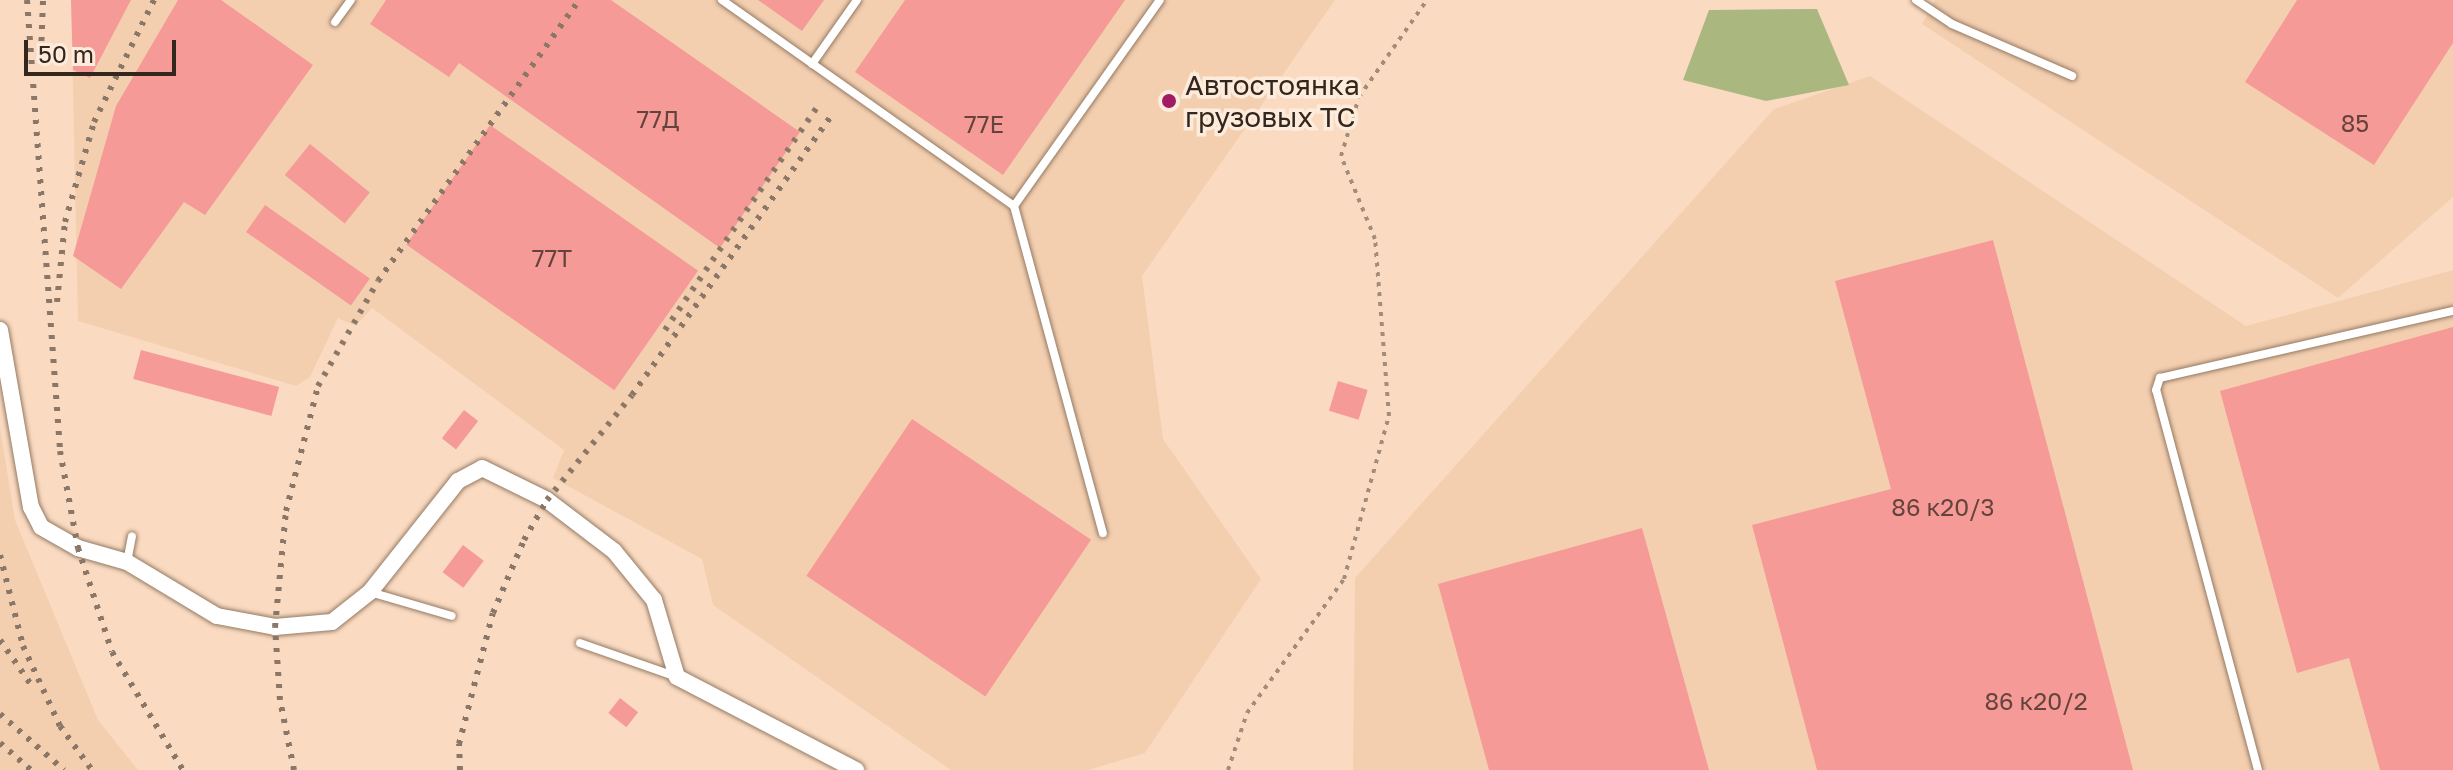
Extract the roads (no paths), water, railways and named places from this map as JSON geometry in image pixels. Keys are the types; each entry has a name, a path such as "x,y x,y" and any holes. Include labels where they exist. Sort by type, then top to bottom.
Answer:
{"street":[{"path":"0,330 31,507 41,527 78,548 127,562 217,616 275,627 332,622 370,592 458,481 482,468 513,479 547,500 614,551 654,600 677,677 856,770"}],"lane":[{"path":"335,22 351,0"},
{"path":"722,0 1014,206 1103,533"},
{"path":"812,64 857,0"},
{"path":"1014,206 1160,0"},
{"path":"1916,0 1952,24 2072,76"},
{"path":"2258,770 2156,390 2160,378 2453,311"},
{"path":"127,562 132,536"},
{"path":"370,592 452,616"},
{"path":"580,643 677,677"}],"railway":[{"path":"27,0 60,451 78,548 112,652 183,770"},
{"path":"41,53 43,0"},
{"path":"57,302 65,222 94,122 154,0"},
{"path":"294,770 280,700 275,627 286,511 318,386 378,281 579,0"},
{"path":"665,330 818,106"},
{"path":"460,770 459,744 493,613 524,540 547,500 632,395 830,117"},
{"path":"0,555 23,646 60,726 92,770"},
{"path":"0,640 32,686"},
{"path":"0,714 64,770"},
{"path":"0,743 31,770"}],"place":[{"name":"Автостоянка грузовых ТС","path":"1169,101"}]}
